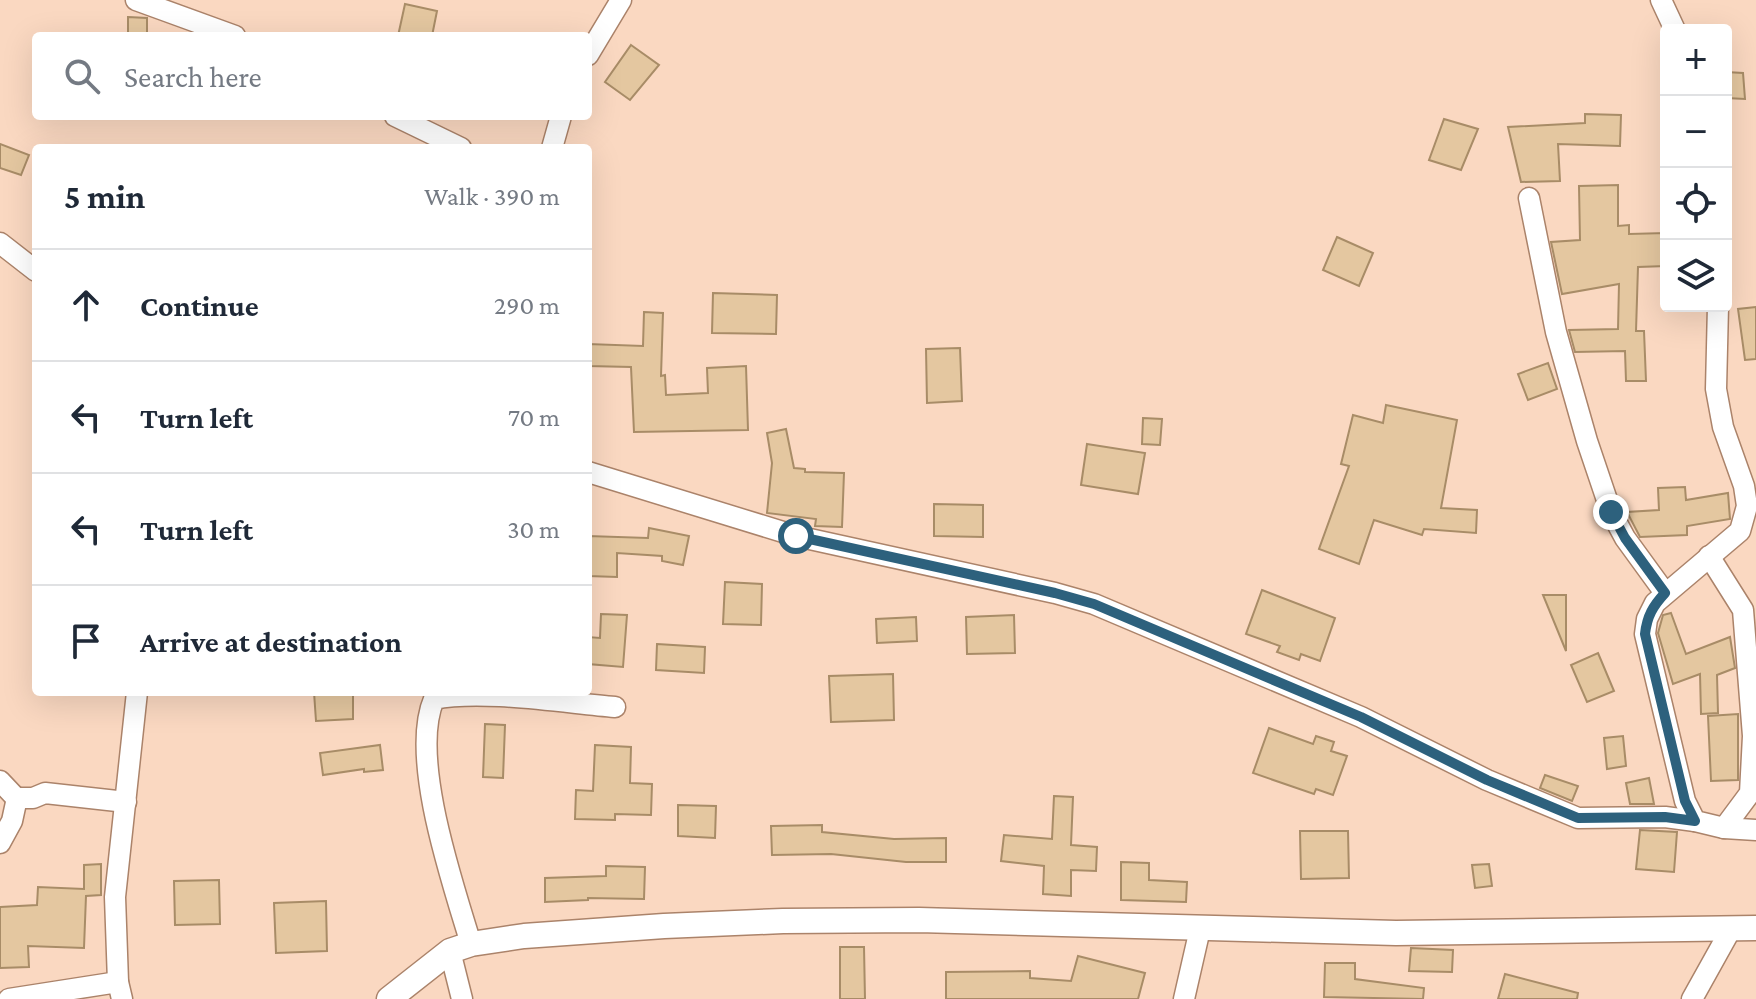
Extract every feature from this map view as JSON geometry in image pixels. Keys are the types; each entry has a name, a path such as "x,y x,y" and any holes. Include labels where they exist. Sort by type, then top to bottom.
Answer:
{"street":[{"path":"136,0 224,32"},
{"path":"592,48 621,0"},
{"path":"1661,0 1672,24"},
{"path":"403,120 453,144"},
{"path":"553,144 560,120"},
{"path":"1529,198 1556,332 1611,512 1625,538 1665,593"},
{"path":"0,243 32,268"},
{"path":"1695,821 1685,801 1645,634 1647,619 1655,603 1740,531 1752,504 1723,427 1716,389 1718,312"},
{"path":"592,473 796,536 1094,604 1361,717 1487,780 1578,818 1665,817 1724,828 1756,830"},
{"path":"1709,556 1743,610 1753,736 1750,793 1724,828"},
{"path":"9,999 120,991 115,897 137,696"},
{"path":"462,999 461,948 432,794 427,733 434,699 448,696 502,698 615,707"},
{"path":"0,781 17,799"},
{"path":"17,799 45,793 126,802"},
{"path":"0,843 12,821 17,799"},
{"path":"389,999 461,948 524,936 783,921 919,920 1396,933 1756,928"},
{"path":"1184,999 1200,929"},
{"path":"1692,999 1731,929"}],"building":[{"path":"405,4 437,11 433,32 399,32"},
{"path":"128,17 147,18 147,32 128,32"},
{"path":"631,45 659,65 630,100 605,82"},
{"path":"1732,72 1743,73 1745,99 1732,98"},
{"path":"1585,114 1621,115 1620,146 1558,144 1560,181 1521,182 1508,127 1585,123"},
{"path":"1444,119 1478,129 1461,170 1429,160"},
{"path":"0,144 29,155 21,175 0,168"},
{"path":"1618,185 1618,226 1629,225 1629,234 1660,233 1660,266 1638,267 1636,331 1644,331 1646,381 1626,381 1625,351 1575,352 1569,330 1618,329 1619,284 1562,294 1551,242 1580,240 1579,186"},
{"path":"1337,237 1373,253 1359,286 1323,270"},
{"path":"713,293 777,295 776,334 712,333"},
{"path":"1756,307 1756,359 1745,360 1738,309"},
{"path":"644,312 663,313 661,376 665,375 666,395 708,393 707,368 746,366 748,430 634,432 631,367 592,366 592,344 643,346"},
{"path":"960,348 962,401 927,403 926,349"},
{"path":"1548,363 1557,389 1528,400 1518,374"},
{"path":"1386,405 1457,420 1441,508 1477,510 1476,533 1424,529 1422,535 1374,520 1359,564 1319,549 1349,466 1341,464 1353,415 1383,423"},
{"path":"1143,418 1162,419 1160,445 1142,444"},
{"path":"786,429 794,468 805,469 805,472 844,473 842,527 815,526 816,519 767,513 772,463 767,433"},
{"path":"1087,444 1145,453 1138,494 1081,485"},
{"path":"1685,487 1686,500 1728,493 1730,519 1687,526 1687,535 1640,537 1627,512 1659,510 1658,488"},
{"path":"934,504 983,505 983,537 934,536"},
{"path":"649,528 689,536 683,565 662,561 662,556 617,553 617,577 592,576 592,536 648,538"},
{"path":"725,582 762,584 761,625 723,624"},
{"path":"1262,590 1335,618 1320,661 1301,654 1299,660 1277,652 1280,646 1246,634"},
{"path":"1543,595 1566,595 1566,651"},
{"path":"1671,613 1686,654 1730,637 1735,668 1717,675 1718,713 1701,714 1700,674 1673,684 1658,633 1663,615"},
{"path":"601,614 627,615 623,667 592,664 592,637 600,638"},
{"path":"1014,615 1015,653 967,654 966,617"},
{"path":"916,617 917,641 877,643 876,619"},
{"path":"657,644 705,647 704,673 656,670"},
{"path":"1598,653 1614,691 1587,702 1571,665"},
{"path":"893,674 894,720 831,722 829,676"},
{"path":"314,696 353,696 353,719 316,721"},
{"path":"1738,714 1738,780 1711,781 1708,716"},
{"path":"485,724 505,725 503,778 483,777"},
{"path":"1269,728 1313,744 1316,736 1334,742 1331,751 1347,756 1333,795 1316,789 1314,794 1253,773"},
{"path":"1623,736 1626,766 1607,769 1604,738"},
{"path":"380,745 383,770 364,772 364,769 323,775 320,753"},
{"path":"595,745 631,747 630,783 652,784 651,815 615,814 615,820 575,819 576,790 593,791"},
{"path":"1545,775 1578,786 1572,801 1540,788"},
{"path":"1649,778 1654,804 1630,804 1626,783"},
{"path":"1054,796 1073,797 1071,845 1097,847 1096,871 1071,870 1071,896 1043,894 1044,866 1001,861 1004,835 1052,839"},
{"path":"678,805 716,806 715,838 678,836"},
{"path":"822,825 822,832 894,839 946,838 946,862 906,862 831,854 772,855 771,826"},
{"path":"1640,830 1677,832 1674,872 1636,869"},
{"path":"1300,831 1348,831 1349,878 1301,879"},
{"path":"1121,862 1149,863 1149,880 1187,882 1186,902 1121,900"},
{"path":"101,864 101,895 86,896 84,948 28,946 29,967 0,968 0,907 37,905 38,887 84,889 84,865"},
{"path":"1489,864 1492,886 1475,888 1472,865"},
{"path":"606,866 645,867 644,899 588,898 545,902 545,878 606,876"},
{"path":"219,880 220,924 175,925 174,881"},
{"path":"326,901 327,951 276,953 274,903"},
{"path":"840,947 864,947 865,999 840,999"},
{"path":"1411,948 1453,950 1452,972 1409,971"},
{"path":"1078,956 1145,973 1138,999 946,999 946,972 1030,971 1030,978 1071,981"},
{"path":"1325,963 1355,963 1355,979 1424,988 1423,999 1324,997"},
{"path":"1505,974 1578,993 1577,999 1498,999"}],"route":[{"path":"796,536 1094,604 1297,688 1487,780 1578,818 1665,817 1695,821 1685,801 1645,634 1647,619 1655,603 1665,593 1625,538 1611,512"}]}
